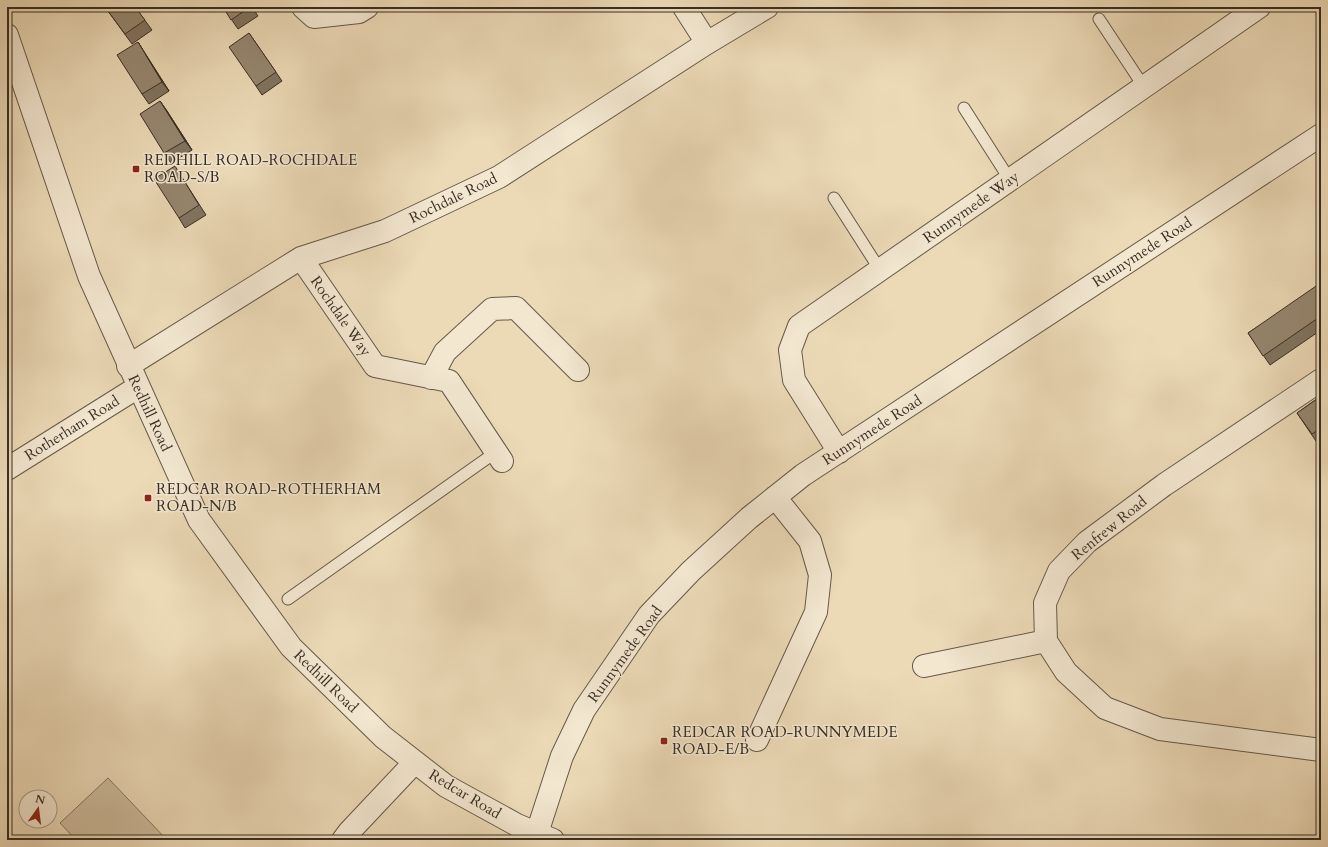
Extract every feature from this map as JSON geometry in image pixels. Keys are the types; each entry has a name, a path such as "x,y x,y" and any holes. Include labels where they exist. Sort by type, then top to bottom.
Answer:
{"street":[{"path":"303,7 314,17 359,12 367,7"},
{"path":"684,7 707,42"},
{"name":"Rochdale Road","path":"128,366 301,258 385,231 499,177 707,42 767,7"},
{"name":"Runnymede Way","path":"839,452 794,380 790,350 799,326 1259,7"},
{"name":"Redhill Road","path":"7,35 88,276 199,520 291,647 383,737"},
{"name":"Runnymede Road","path":"545,837 562,756 584,710 649,615 703,560 749,518 803,475 1321,135"},
{"name":"Rochdale Way","path":"301,258 375,366 448,381 499,456"},
{"path":"432,378 445,352 492,309 516,308 578,370"},
{"name":"Renfrew Road","path":"1046,641 1045,603 1059,571 1087,542 1164,485 1321,380"},
{"name":"Rotherham Road","path":"7,469 138,387"},
{"path":"757,740 816,612 820,575 810,541 775,497"},
{"path":"924,666 1046,641 1066,672 1106,708 1160,729 1321,750"},
{"name":"Redcar Road","path":"383,737 446,786 517,825 545,837"},
{"path":"344,840 349,832 415,762"}],"lane":[{"path":"1099,19 1144,87"},
{"path":"964,108 1010,180"},
{"path":"834,198 880,270"},
{"path":"288,599 499,456"}],"shaded area":[{"path":"108,778 167,840 76,840 60,823"}],"building":[{"path":"105,7 135,7 145,20 125,34"},
{"path":"223,7 250,7 231,20"},
{"path":"249,33 276,72 256,86 229,47"},
{"path":"138,42 162,82 142,94 117,55"},
{"path":"160,101 185,141 164,153 140,114"},
{"path":"175,166 199,205 179,218 154,179"},
{"path":"1319,284 1321,287 1321,316 1263,356 1248,333"},
{"path":"1321,396 1321,428 1312,434 1297,413"}],"place":[{"name":"REDHILL ROAD-ROCHDALE ROAD-S/B","path":"136,169"},
{"name":"REDCAR ROAD-ROTHERHAM ROAD-N/B","path":"148,498"},
{"name":"REDCAR ROAD-RUNNYMEDE ROAD-E/B","path":"664,741"}]}
